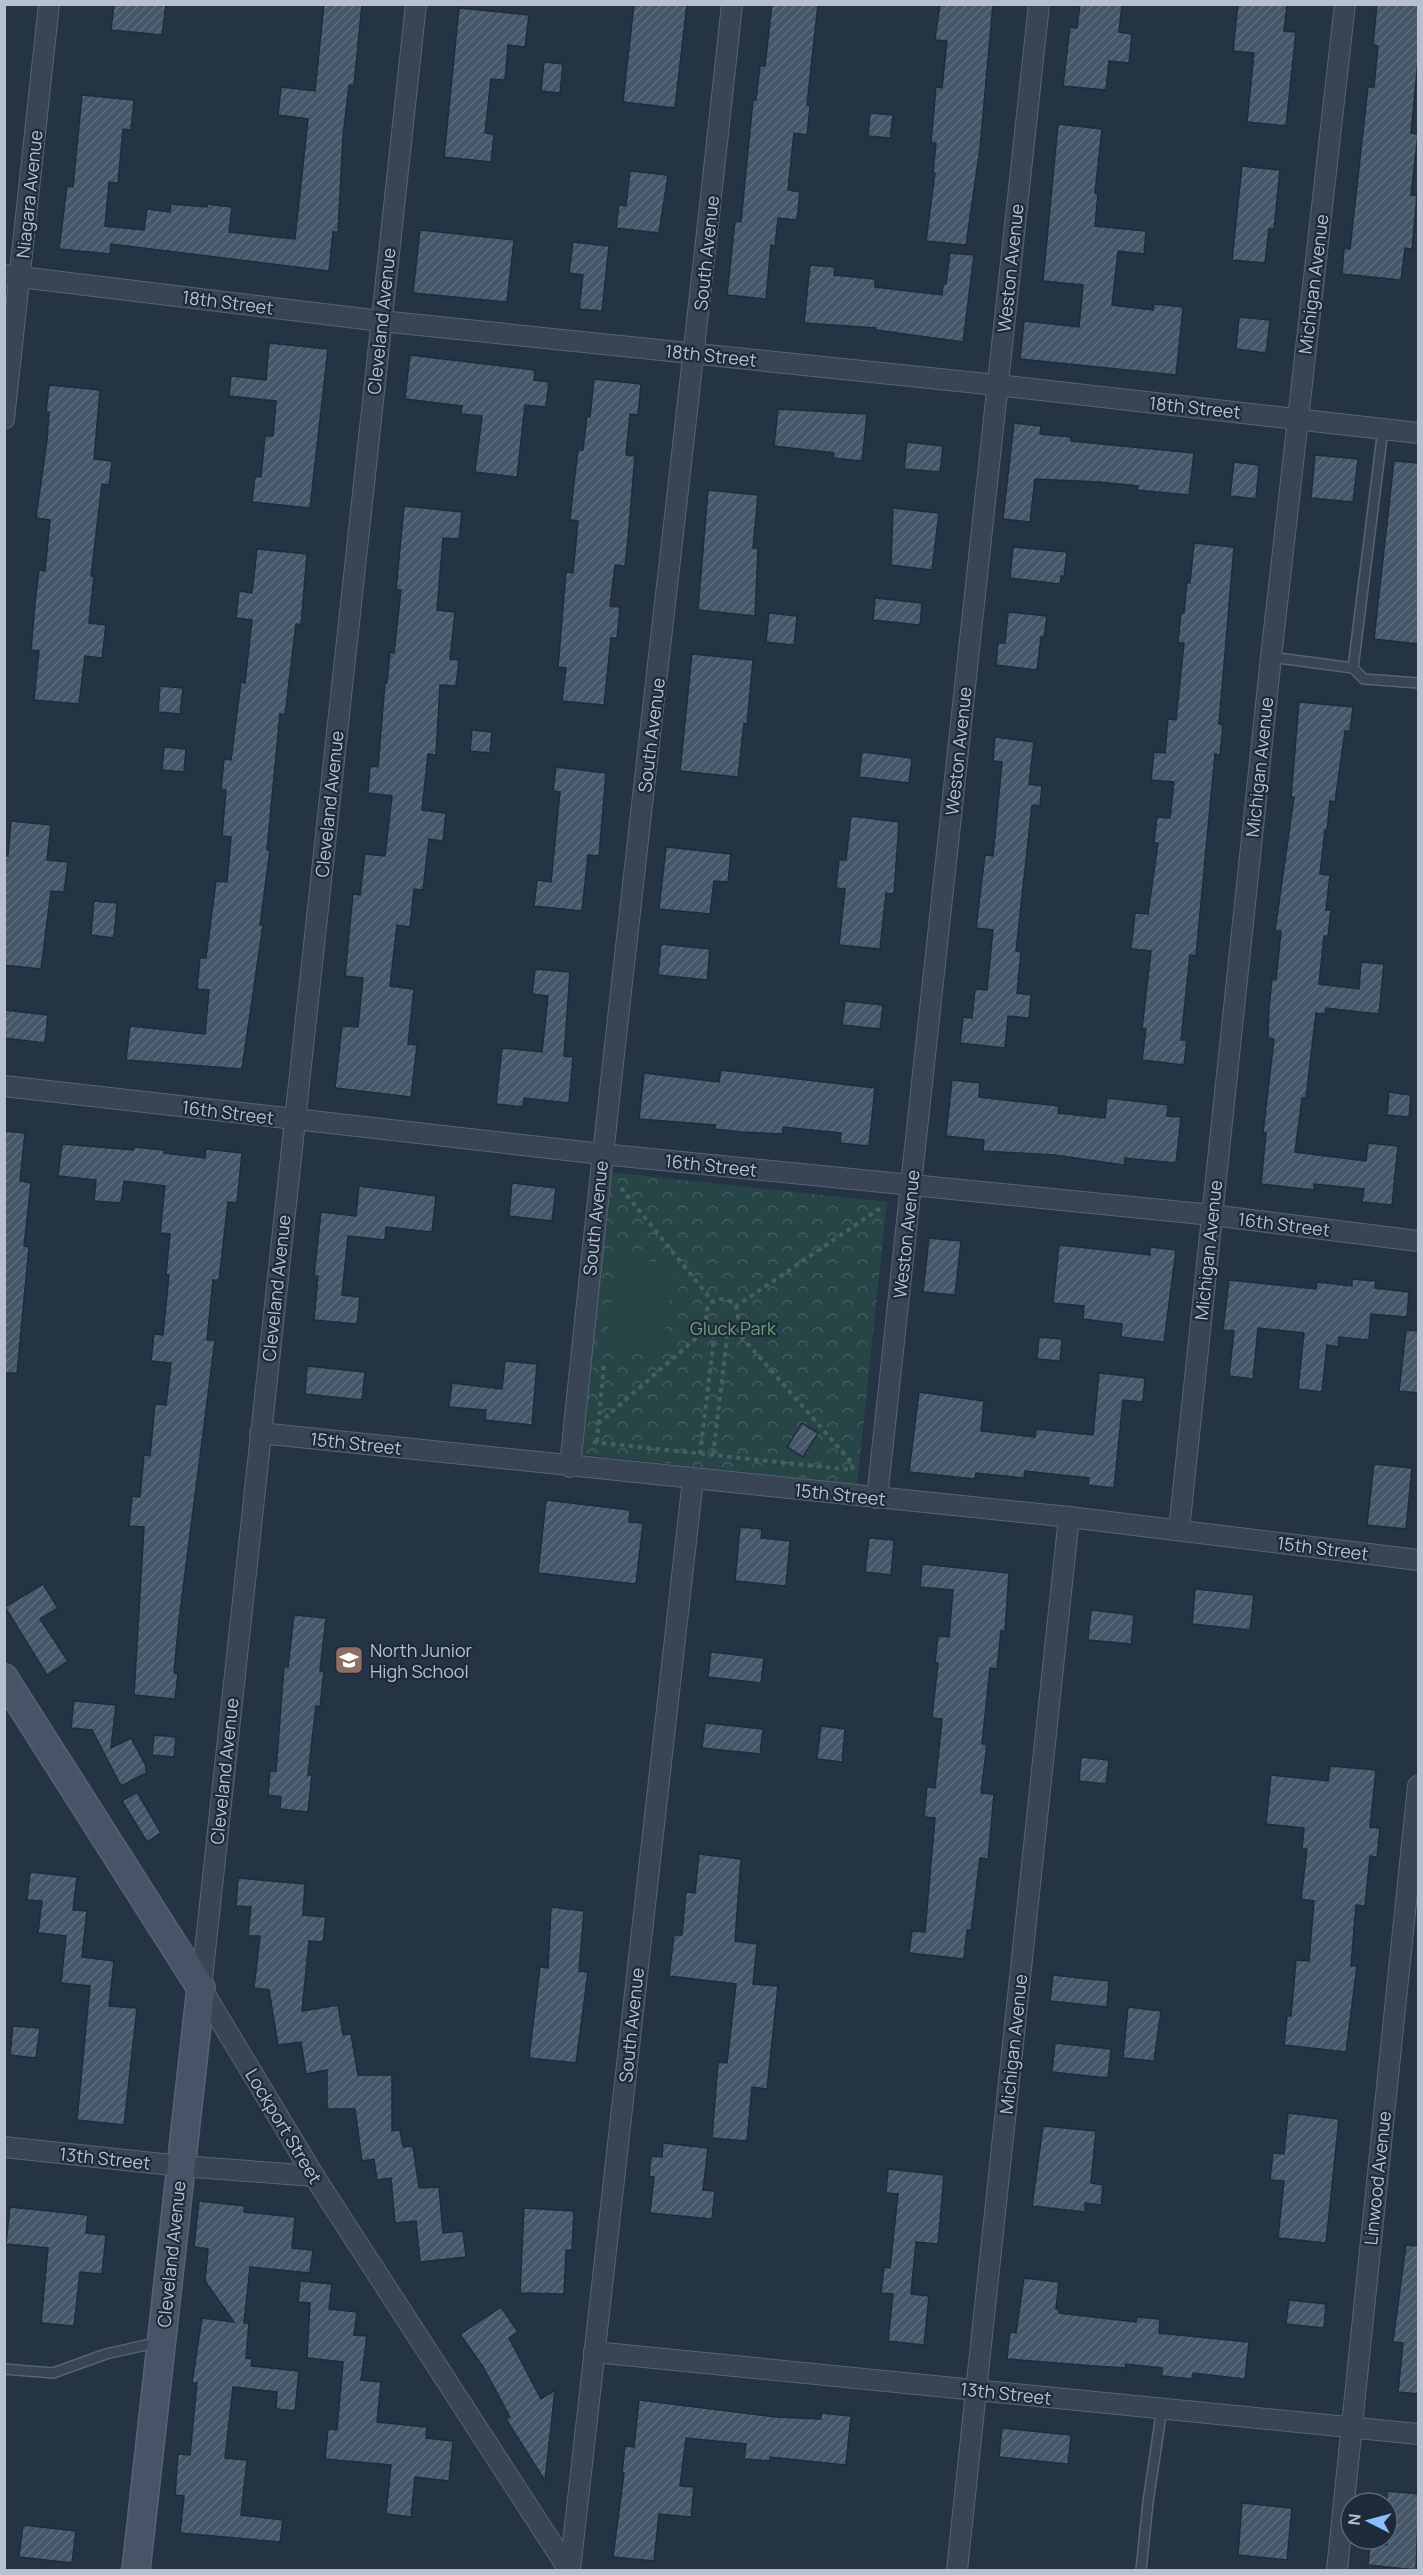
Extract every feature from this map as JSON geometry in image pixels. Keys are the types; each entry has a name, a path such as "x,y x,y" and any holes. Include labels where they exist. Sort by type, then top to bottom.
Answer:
{"main road":[{"name":"Lockport Street","path":"4,1678 201,1988"},
{"name":"Cleveland Avenue","path":"135,2571 201,1988"}],"street":[{"name":"Niagara Avenue","path":"4,418 12,276 49,4"},
{"name":"Cleveland Avenue","path":"201,1988 416,4"},
{"name":"South Avenue","path":"570,1467 602,1154 695,353 732,4"},
{"name":"Weston Avenue","path":"878,1498 1040,4"},
{"name":"Michigan Avenue","path":"1179,1530 1271,657 1345,4"},
{"name":"18th Street","path":"12,276 381,321 998,385 1419,433"},
{"name":"16th Street","path":"4,1086 602,1154 1212,1215 1419,1241"},
{"name":"15th Street","path":"260,1433 570,1467 1069,1517 1419,1560"},
{"name":"South Avenue","path":"570,2571 693,1479"},
{"name":"Michigan Avenue","path":"957,2571 1069,1517"},
{"name":"Linwood Avenue","path":"1336,2571 1419,1786"},
{"name":"Lockport Street","path":"201,1988 314,2176 570,2571"},
{"name":"13th Street","path":"4,2147 181,2166 314,2176"},
{"name":"13th Street","path":"594,2352 1419,2433"}],"lane":[{"path":"1353,668 1383,429"},
{"path":"1271,657 1353,668 1364,679 1419,683"},
{"path":"4,2369 53,2373 106,2354 161,2342"},
{"path":"1141,2571 1148,2502 1162,2408"}],"path":[{"path":"616,1182 713,1302"},
{"path":"735,1306 882,1208"},
{"path":"713,1455 730,1328 738,1316 735,1306 728,1300 713,1302 707,1311 710,1326 715,1329 730,1328"},
{"path":"598,1424 710,1326"},
{"path":"585,1441 852,1470 853,1464 730,1328"},
{"path":"700,1454 715,1329"},
{"path":"596,1452 604,1363"}],"green space":[{"name":"Gluck Park","path":"610,1172 887,1202 857,1484 579,1454"},
{"path":"616,1258 673,1264 663,1356 606,1351"}],"building":[{"path":"114,4 166,4 162,35 111,30"},
{"path":"324,4 362,4 354,85 349,85 343,136 338,232 333,232 329,271 111,244 110,254 59,249 67,186 73,187 82,95 134,100 131,130 123,129 118,183 109,182 105,226 144,230 147,209 170,212 171,204 207,207 207,204 232,207 229,232 295,239 308,119 278,115 281,87 315,91"},
{"path":"634,4 687,4 675,108 623,102"},
{"path":"772,4 818,4 807,105 810,106 807,135 794,133 788,190 800,192 797,220 778,218 775,246 771,245 766,299 727,295 735,221 741,222 753,100 756,100 760,66 765,66"},
{"path":"940,4 993,4 980,148 966,245 926,241 935,173 933,173 936,143 931,143 936,87 942,88 947,41 935,40"},
{"path":"1080,4 1122,4 1119,32 1132,34 1129,63 1109,61 1106,90 1063,86 1070,27 1077,28"},
{"path":"1238,4 1287,4 1284,31 1296,32 1286,126 1247,122 1254,53 1233,51"},
{"path":"1377,4 1419,4 1419,50 1411,133 1418,134 1411,195 1417,196 1412,249 1405,248 1401,280 1342,274 1344,248 1350,249 1368,87 1374,87 1378,46 1373,45"},
{"path":"459,8 529,15 525,47 508,45 505,80 491,79 485,133 494,134 491,162 444,157"},
{"path":"544,62 563,64 560,93 541,91"},
{"path":"870,113 893,115 890,138 868,136"},
{"path":"1058,124 1102,129 1095,193 1098,194 1095,226 1146,231 1144,254 1118,251 1112,305 1153,310 1154,304 1183,307 1176,375 1020,359 1024,321 1079,327 1083,285 1043,281"},
{"path":"1242,166 1280,170 1274,229 1269,229 1265,263 1232,260"},
{"path":"630,171 668,175 659,233 616,228 619,205 626,206"},
{"path":"420,230 514,240 507,302 413,293"},
{"path":"573,242 609,246 602,311 579,309 583,275 569,273"},
{"path":"950,253 974,255 963,342 876,330 876,328 804,323 810,265 835,267 834,275 875,279 875,287 942,295 943,284 946,284"},
{"path":"1239,317 1270,320 1266,353 1236,349"},
{"path":"269,343 328,349 310,508 252,502 255,476 261,477 265,436 273,436 276,401 229,396 231,376 266,380"},
{"path":"410,355 535,370 534,380 549,382 546,407 525,405 517,477 475,472 482,416 461,414 462,406 405,399"},
{"path":"594,379 641,384 638,415 630,414 626,455 635,456 628,539 625,566 615,565 610,606 620,607 617,638 611,638 604,705 562,701 566,668 558,667 566,572 573,573 578,521 570,520 578,450 583,450 587,416 590,417"},
{"path":"49,385 100,390 94,459 112,461 109,485 102,484 91,576 94,576 89,623 106,625 102,658 85,656 79,704 34,700 39,651 31,650 35,603 39,570 45,571 50,520 36,518 47,440 49,412 46,412"},
{"path":"778,409 867,414 862,461 833,458 834,453 774,446"},
{"path":"1014,423 1041,426 1040,434 1071,437 1071,441 1194,453 1189,495 1137,490 1138,486 1035,479 1030,522 1003,519"},
{"path":"907,442 943,446 940,472 904,469"},
{"path":"1315,455 1358,459 1353,502 1311,498"},
{"path":"1394,461 1419,463 1419,644 1374,639"},
{"path":"1234,462 1259,465 1256,499 1230,496"},
{"path":"708,490 758,495 753,548 758,549 755,616 698,610"},
{"path":"404,506 462,512 459,539 443,538 437,610 455,612 450,659 459,660 456,686 440,685 436,755 428,754 422,810 446,813 443,841 429,839 423,890 414,889 410,927 397,925 390,986 414,989 408,1044 417,1045 411,1097 335,1088 342,1026 358,1027 363,978 345,976 353,894 360,895 365,854 385,856 392,796 368,793 370,766 378,767 385,683 387,683 390,652 394,653 401,590 396,590"},
{"path":"893,508 939,513 932,570 891,565"},
{"path":"1194,543 1234,547 1219,724 1223,725 1220,755 1215,754 1196,956 1190,955 1181,1040 1187,1040 1184,1065 1142,1060 1146,1029 1142,1029 1151,951 1131,949 1135,913 1148,914 1158,843 1154,843 1157,817 1170,818 1174,782 1151,780 1154,752 1165,753 1168,719 1176,720 1184,643 1178,643 1181,613 1184,613 1187,582 1190,583"},
{"path":"1013,547 1067,552 1064,576 1061,576 1060,584 1010,578"},
{"path":"257,549 307,554 301,625 296,624 285,715 280,714 267,850 270,850 260,925 263,925 242,1069 126,1060 130,1026 205,1034 209,990 197,989 200,958 206,958 216,881 227,882 231,837 222,836 226,790 221,790 224,759 231,760 241,682 245,683 252,620 236,618 239,591 252,593"},
{"path":"875,598 922,603 920,625 873,620"},
{"path":"1008,612 1047,616 1044,637 1041,637 1037,670 996,665 998,643 1005,643"},
{"path":"769,613 797,616 794,645 766,642"},
{"path":"692,654 753,660 747,724 744,723 738,777 680,771"},
{"path":"160,686 183,688 180,714 158,712"},
{"path":"1299,702 1353,707 1350,731 1345,731 1335,802 1330,801 1327,831 1325,830 1320,874 1330,875 1326,910 1331,910 1328,936 1324,936 1319,984 1359,989 1361,962 1384,964 1379,1014 1326,1008 1325,1014 1316,1013 1306,1098 1302,1098 1295,1152 1366,1161 1368,1143 1398,1146 1392,1205 1362,1202 1364,1189 1314,1184 1314,1190 1261,1184 1266,1133 1263,1133 1274,1039 1268,1038 1269,1008 1272,979 1276,980 1281,931 1275,931 1294,797 1291,797"},
{"path":"472,730 492,732 490,753 470,751"},
{"path":"995,737 1034,742 1029,784 1042,786 1040,806 1032,805 1016,951 1021,952 1017,993 1031,995 1029,1018 1008,1016 1005,1048 960,1043 963,1017 972,1018 975,989 987,990 993,930 976,928 985,855 993,856 1002,762 993,761"},
{"path":"164,747 186,749 184,772 162,770"},
{"path":"862,752 912,758 909,783 859,777"},
{"path":"556,767 606,773 599,856 588,855 582,911 534,906 537,880 551,882 560,792 553,791"},
{"path":"851,816 899,822 894,894 886,893 880,949 839,945 845,889 836,888 839,860 846,860"},
{"path":"11,821 51,825 47,860 68,862 64,892 51,891 41,969 4,965 4,855 8,856"},
{"path":"666,847 731,854 728,882 714,881 710,914 659,909"},
{"path":"94,901 117,903 114,938 91,935"},
{"path":"661,944 710,949 707,980 658,975"},
{"path":"535,969 570,972 564,1056 573,1057 569,1103 524,1098 523,1107 496,1104 502,1048 542,1052 548,996 532,994"},
{"path":"845,1001 883,1005 880,1029 842,1025"},
{"path":"4,1010 48,1015 45,1043 4,1038"},
{"path":"721,1070 875,1088 869,1146 840,1143 841,1133 783,1127 783,1134 741,1132 715,1129 715,1125 639,1119 644,1073 719,1082"},
{"path":"952,1080 980,1083 979,1097 1059,1106 1058,1113 1105,1118 1107,1098 1168,1105 1167,1116 1181,1117 1176,1163 1125,1158 1124,1165 1054,1155 983,1151 984,1140 946,1136"},
{"path":"1389,1092 1411,1095 1409,1117 1387,1115"},
{"path":"4,1131 25,1133 20,1181 31,1183 24,1246 29,1247 17,1373 4,1373"},
{"path":"62,1144 133,1150 134,1147 205,1158 206,1149 242,1153 237,1203 228,1202 219,1280 213,1280 207,1340 215,1340 179,1620 174,1673 178,1674 175,1699 134,1695 144,1527 129,1526 132,1496 140,1497 144,1455 150,1456 155,1404 166,1405 171,1363 151,1361 154,1334 163,1335 169,1275 166,1275 170,1234 160,1233 165,1186 124,1181 121,1203 94,1201 96,1180 58,1176"},
{"path":"512,1183 556,1188 552,1221 509,1216"},
{"path":"359,1186 436,1196 432,1232 386,1227 385,1240 348,1236 342,1295 360,1297 357,1324 314,1320 318,1276 314,1276 321,1212 356,1216"},
{"path":"929,1238 961,1241 955,1295 923,1292"},
{"path":"1059,1245 1150,1255 1150,1247 1176,1250 1164,1342 1121,1337 1122,1324 1083,1319 1084,1306 1053,1303"},
{"path":"1352,1279 1376,1281 1375,1288 1409,1292 1407,1317 1371,1314 1369,1340 1339,1337 1338,1347 1327,1345 1322,1392 1298,1389 1304,1333 1258,1328 1253,1379 1229,1376 1234,1331 1223,1330 1229,1280 1316,1289 1317,1282 1352,1286"},
{"path":"1406,1330 1419,1331 1419,1393 1399,1391"},
{"path":"1039,1337 1062,1339 1060,1361 1037,1359"},
{"path":"505,1361 537,1364 532,1425 485,1420 486,1410 449,1407 452,1383 502,1389"},
{"path":"307,1366 365,1372 362,1400 305,1394"},
{"path":"1099,1373 1145,1378 1143,1402 1123,1400 1114,1488 1088,1485 1089,1478 1025,1471 1024,1478 976,1473 975,1479 909,1472 919,1392 984,1401 981,1431 1035,1437 1036,1429 1093,1435"},
{"path":"802,1423 818,1433 803,1457 787,1447"},
{"path":"1374,1464 1412,1468 1406,1529 1367,1525"},
{"path":"546,1500 630,1510 629,1522 643,1523 636,1584 538,1573"},
{"path":"740,1527 762,1529 761,1538 790,1541 786,1586 735,1581"},
{"path":"869,1538 894,1540 891,1575 865,1572"},
{"path":"922,1564 1009,1573 1005,1631 1001,1631 997,1669 990,1668 982,1744 987,1744 981,1793 994,1794 988,1859 980,1858 971,1930 967,1930 964,1959 909,1953 912,1931 925,1932 935,1818 924,1817 927,1787 935,1788 942,1719 932,1718 938,1663 935,1663 938,1636 949,1637 953,1590 920,1587"},
{"path":"43,1584 58,1608 40,1619 68,1661 47,1675 5,1607"},
{"path":"1195,1589 1254,1595 1250,1630 1192,1624"},
{"path":"1091,1610 1134,1615 1131,1644 1088,1640"},
{"path":"294,1615 326,1618 320,1671 324,1671 320,1707 316,1706 308,1775 312,1775 308,1812 280,1809 281,1797 268,1795 270,1771 276,1771 284,1667 288,1667"},
{"path":"711,1652 764,1658 761,1683 708,1677"},
{"path":"74,1701 116,1705 111,1748 131,1738 146,1766 146,1773 121,1786 92,1730 71,1728"},
{"path":"705,1723 763,1729 760,1754 702,1748"},
{"path":"821,1726 845,1729 842,1762 817,1759"},
{"path":"154,1735 176,1737 174,1757 152,1755"},
{"path":"1081,1757 1109,1760 1106,1784 1079,1781"},
{"path":"1330,1766 1376,1770 1370,1827 1380,1828 1377,1857 1370,1856 1365,1906 1356,1905 1351,1966 1357,1966 1346,2052 1284,2045 1287,2016 1291,2016 1296,1960 1309,1961 1314,1901 1301,1899 1307,1849 1302,1849 1304,1828 1266,1824 1271,1775 1328,1781"},
{"path":"137,1792 161,1833 147,1842 122,1801"},
{"path":"699,1854 741,1859 735,1941 757,1944 753,1984 778,1986 767,2089 752,2087 747,2141 712,2138 718,2062 727,2063 736,1984 669,1976 674,1935 682,1935 686,1892 695,1893"},
{"path":"30,1872 77,1877 73,1910 87,1911 82,1957 114,1961 109,2006 137,2008 124,2125 77,2120 90,1986 61,1983 66,1936 38,1933 42,1901 27,1900"},
{"path":"238,1878 305,1884 303,1915 326,1917 323,1942 309,1941 302,2011 338,2005 343,2035 351,2034 358,2075 392,2075 392,2131 400,2130 403,2147 413,2146 419,2188 439,2187 443,2233 463,2231 466,2257 420,2262 416,2221 395,2223 391,2178 377,2180 374,2159 362,2161 355,2109 327,2109 327,2070 306,2074 301,2042 278,2045 269,1990 254,1988 260,1936 248,1936 251,1907 236,1906"},
{"path":"551,1907 584,1911 579,1971 588,1972 576,2063 529,2058 540,1967 548,1968"},
{"path":"1053,1975 1109,1981 1107,2007 1050,2001"},
{"path":"1128,2007 1161,2011 1154,2061 1123,2058"},
{"path":"13,2026 40,2028 36,2058 10,2055"},
{"path":"1055,2043 1111,2049 1108,2078 1052,2072"},
{"path":"1288,2113 1339,2119 1326,2243 1278,2238 1284,2181 1270,2180 1273,2153 1284,2154"},
{"path":"1043,2126 1096,2131 1091,2183 1103,2185 1101,2205 1085,2203 1085,2212 1032,2206"},
{"path":"663,2143 708,2148 703,2190 715,2191 712,2219 650,2213 654,2177 649,2176 651,2156 662,2157"},
{"path":"888,2169 944,2175 938,2244 916,2242 911,2294 929,2296 924,2345 888,2341 893,2294 881,2293 884,2267 890,2268 898,2194 886,2193"},
{"path":"199,2201 245,2206 244,2212 295,2217 292,2248 313,2250 310,2273 250,2267 244,2323 249,2323 246,2358 252,2359 251,2366 299,2371 295,2411 276,2409 277,2392 233,2387 225,2458 247,2460 241,2515 283,2520 280,2542 180,2533 184,2496 175,2495 178,2454 190,2455 197,2383 192,2383 202,2318 234,2322 205,2281 208,2249 194,2247"},
{"path":"10,2207 88,2215 86,2233 106,2235 102,2274 80,2272 74,2326 41,2323 48,2248 6,2244"},
{"path":"524,2208 574,2211 572,2250 566,2250 564,2294 520,2293"},
{"path":"1406,2245 1419,2246 1419,2394 1398,2392 1403,2343 1393,2342"},
{"path":"1024,2278 1059,2282 1056,2309 1059,2309 1059,2313 1136,2322 1137,2317 1160,2319 1159,2333 1249,2342 1245,2379 1193,2373 1192,2379 1162,2376 1162,2368 1126,2364 1125,2368 1007,2359 1010,2332 1016,2333"},
{"path":"300,2281 332,2284 329,2309 357,2312 354,2335 367,2336 361,2380 381,2382 377,2422 427,2427 426,2438 453,2441 449,2481 415,2477 411,2517 386,2514 391,2465 325,2459 328,2429 337,2430 343,2362 307,2358 310,2303 298,2302"},
{"path":"1289,2300 1326,2304 1324,2328 1286,2324"},
{"path":"501,2307 518,2332 509,2338 541,2399 555,2390 545,2481 506,2419 510,2417 483,2367 460,2334"},
{"path":"639,2400 777,2417 821,2419 821,2413 851,2416 846,2465 770,2457 770,2461 744,2459 746,2444 686,2438 680,2486 694,2487 691,2517 659,2514 654,2561 613,2557 624,2473 622,2473 625,2446 634,2447"},
{"path":"1002,2428 1071,2435 1068,2464 999,2457"},
{"path":"1399,2492 1419,2494 1416,2570 1368,2565 1369,2551 1399,2551"},
{"path":"1242,2503 1292,2508 1287,2560 1238,2555"},
{"path":"23,2525 76,2531 72,2563 19,2557"}],"place":[{"name":"North Junior High School","path":"349,1660"}]}
